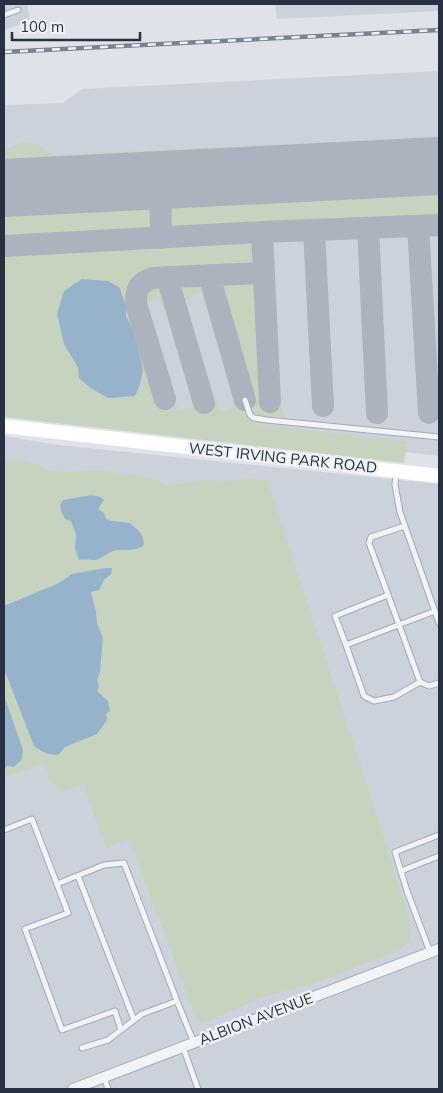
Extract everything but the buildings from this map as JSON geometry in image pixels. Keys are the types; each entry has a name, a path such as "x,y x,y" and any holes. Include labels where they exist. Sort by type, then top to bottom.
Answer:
{"main road":[{"name":"WEST IRVING PARK ROAD","path":"4,426 439,476"}],"street":[{"name":"ALBION AVENUE","path":"73,1089 435,951"}],"lane":[{"path":"4,15 18,10"},
{"path":"245,400 250,415 254,418 439,438"},
{"path":"396,471 395,485 400,512 439,623"},
{"path":"405,526 371,537 370,543 420,682 429,686 439,683"},
{"path":"388,595 335,616 364,696 374,701 394,696 420,682"},
{"path":"346,645 435,611"},
{"path":"4,830 32,819 68,913 25,929 62,1030 115,1011 120,1030"},
{"path":"435,951 407,891 395,852 439,835"},
{"path":"401,871 439,856"},
{"path":"57,884 104,865 124,863 194,1043"},
{"path":"78,876 134,1020"},
{"path":"82,1048 108,1040 142,1014 177,1001"},
{"path":"183,1047 198,1089"},
{"path":"104,1077 108,1089"}],"shaded area":[{"path":"4,4 27,4 30,21 4,30"},
{"path":"275,4 439,4 439,11 277,19"},
{"path":"439,71 439,456 4,405 4,105 63,103 82,89"},
{"path":"4,436 58,445 439,484 439,1089 4,1089"}],"green space":[{"path":"439,138 439,147 4,168 4,151 27,142 37,145 53,155"},
{"path":"439,188 439,216 175,229 170,226 166,218 172,205 181,199"},
{"path":"132,201 143,203 149,210 151,221 148,228 144,231 4,239 4,208"},
{"path":"245,242 251,244 256,253 255,261 252,264 242,267 148,273 138,277 133,283 130,293 135,334 160,406 176,402 178,411 218,400 221,411 243,404 248,418 255,424 407,442 404,463 4,417 4,253"},
{"path":"226,279 252,279 256,285 257,292 262,405 280,403 285,417 257,415 254,412 217,286"},
{"path":"201,280 205,282 209,289 212,301 209,307 205,308 202,298 204,297 203,292 192,295 192,298 181,302 177,299 176,285 181,282"},
{"path":"152,283 161,283 164,286 170,305 162,308 159,299 147,303 148,306 143,308 140,300 141,292 144,287"},
{"path":"4,460 21,460 50,470 64,472 102,470 153,479 168,485 206,480 235,481 250,478 268,481 389,853 412,930 405,946 400,950 316,983 260,998 201,1023 195,1016 129,838 106,848 83,784 59,791 55,784 52,785 43,763 4,778 4,769 7,766 14,767 22,759 23,750 4,695 4,669 34,746 41,751 58,755 65,747 97,734 97,680 100,672 103,638 97,624 91,592 99,589 105,577 72,574 59,583 4,606","holes":["92,495 103,517 111,521 129,523 135,526 141,535 144,545 134,550 116,550 105,554 99,559 79,560 75,549 76,535 63,500"]}],"water":[{"path":"82,279 108,281 120,288 126,307 126,316 135,334 143,370 135,396 108,398 92,389 79,378 78,367 64,344 57,314 64,291"},
{"path":"92,495 104,500 98,509 104,513 106,519 130,523 143,537 144,545 133,550 113,551 95,560 79,560 75,549 76,535 71,521 65,519 60,505 63,500"},
{"path":"112,568 111,574 104,580 99,590 91,592 97,624 103,638 97,691 108,701 110,711 106,714 107,720 97,734 65,747 58,755 48,754 34,746 4,669 4,606 59,583 72,574"},
{"path":"4,695 23,750 22,759 14,767 7,766 4,769"}],"taxiway":[{"path":"160,180 161,238"},
{"path":"4,246 262,232 439,225"},
{"path":"418,226 429,413"},
{"path":"368,228 377,413"},
{"path":"314,230 323,406"},
{"path":"262,232 270,402"},
{"path":"165,399 136,304 137,290 141,284 153,278 264,273"},
{"path":"209,275 245,400"},
{"path":"167,277 204,403"}],"runway":[{"path":"4,188 439,166"}],"railway":[{"path":"4,52 439,30"}]}
